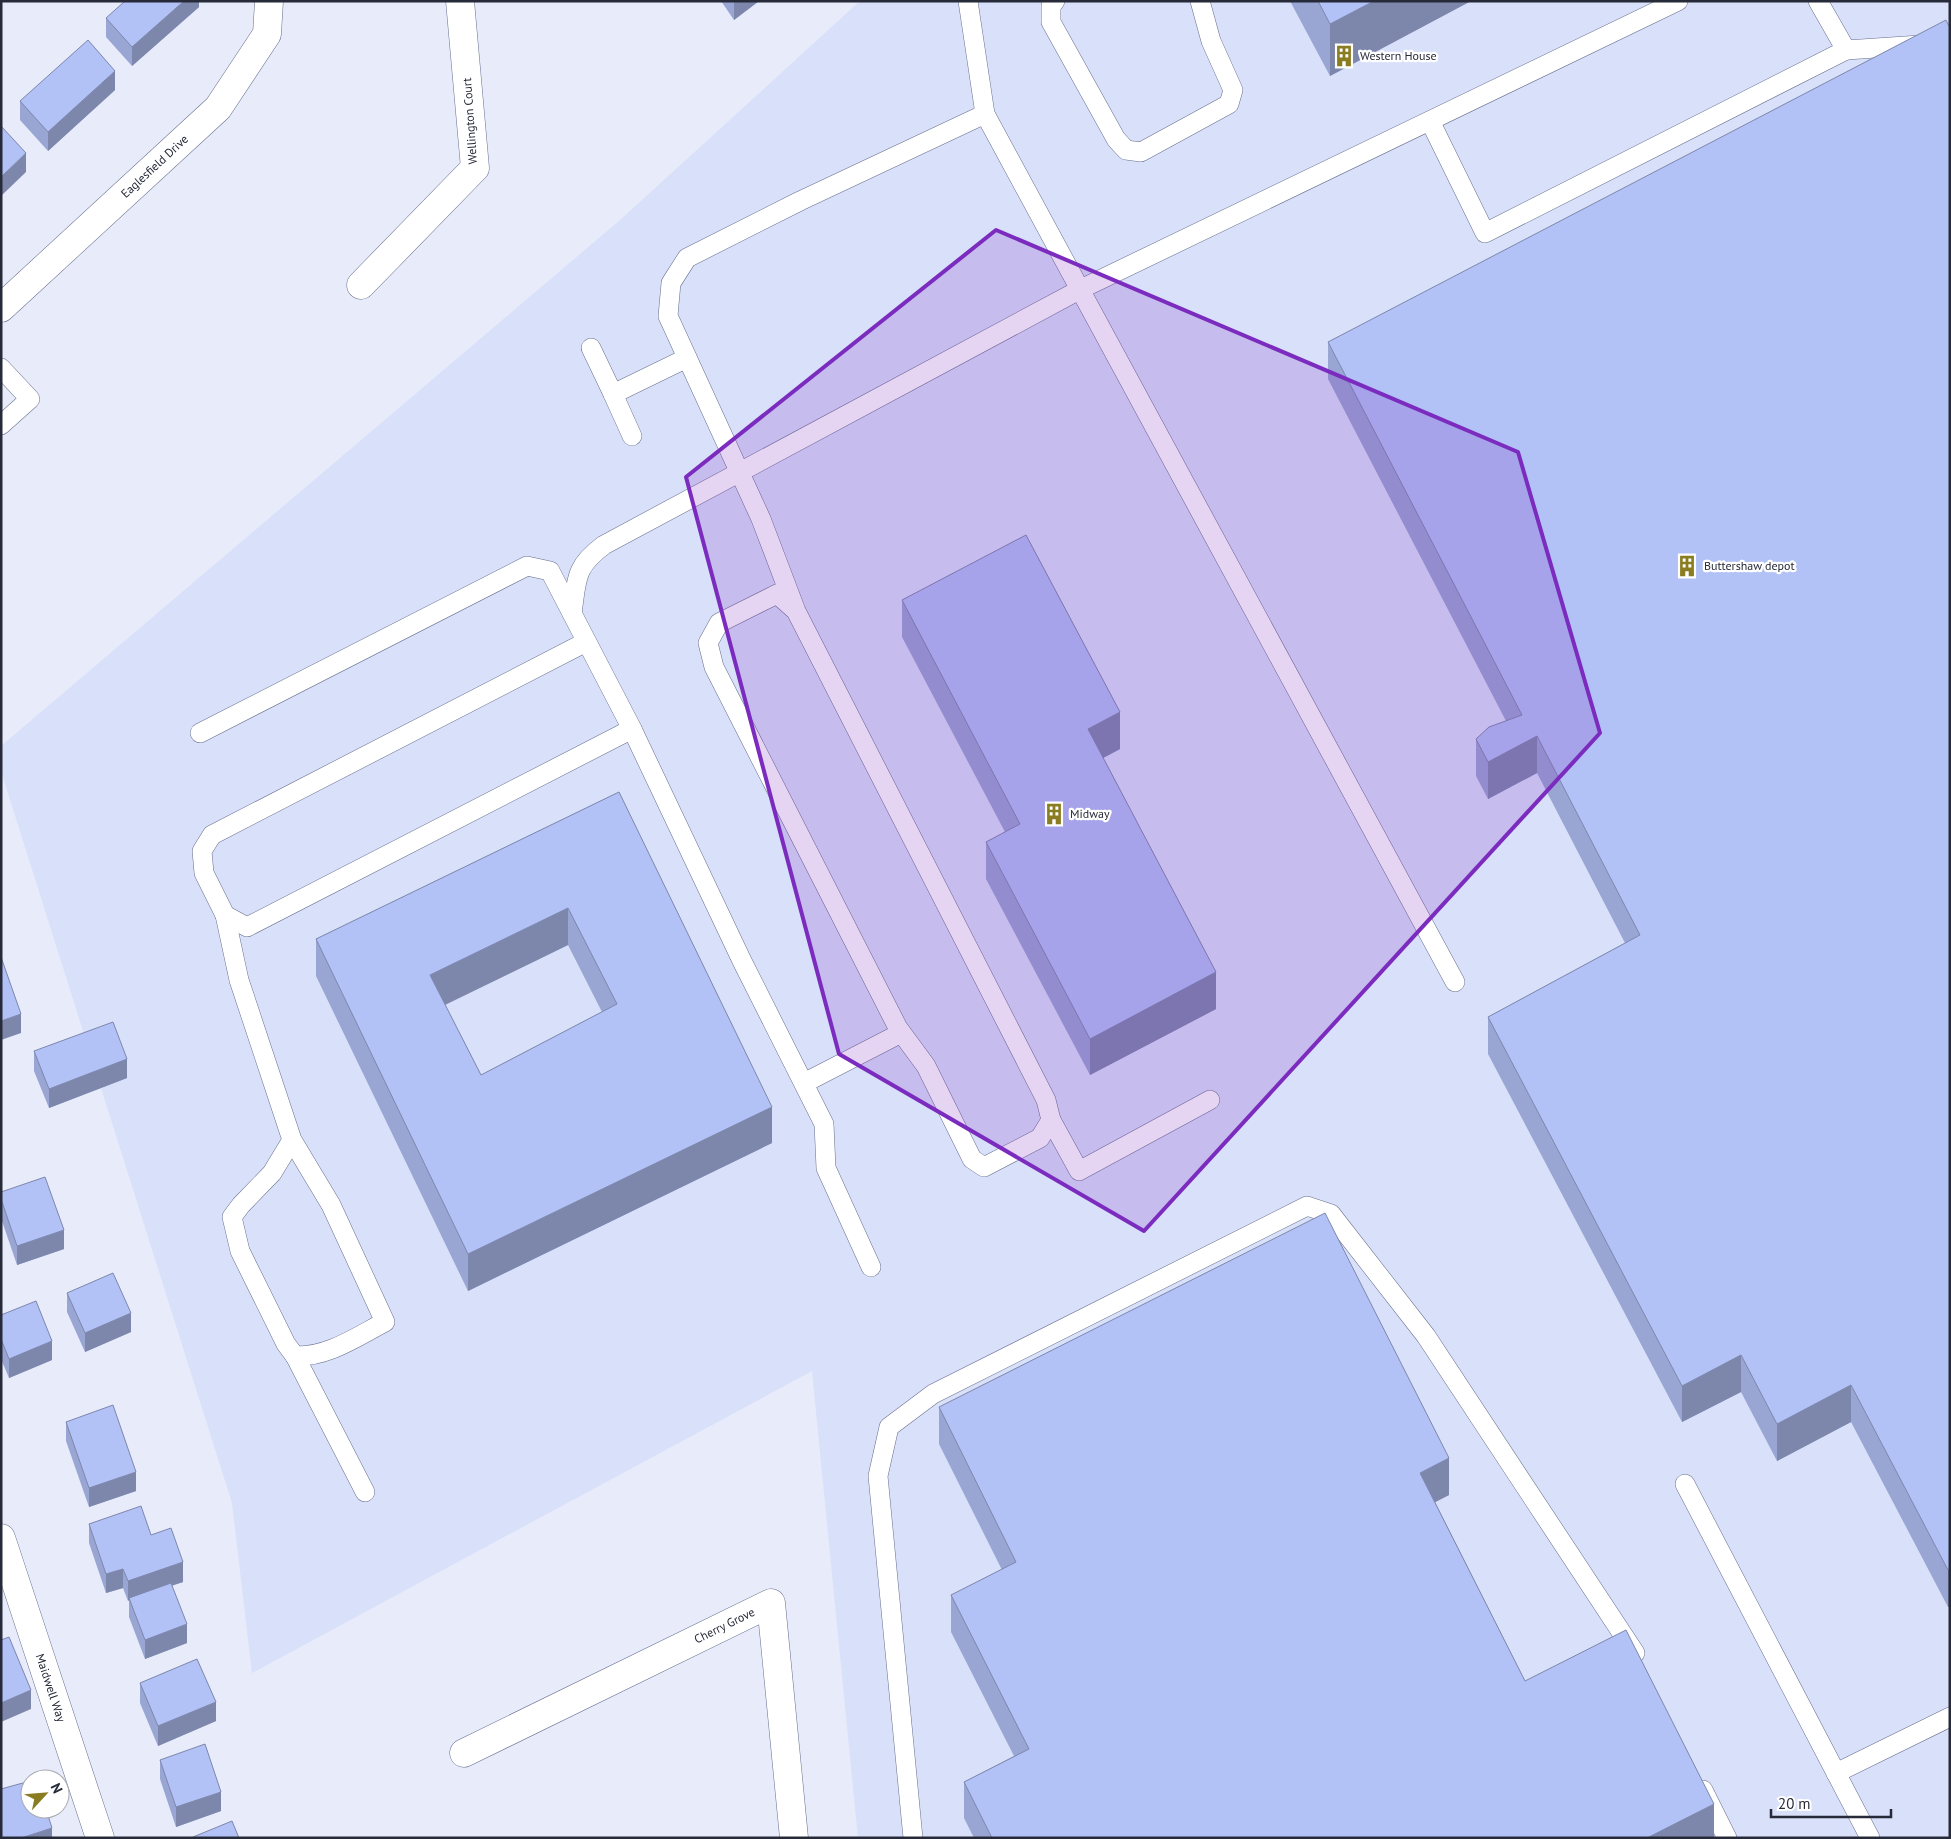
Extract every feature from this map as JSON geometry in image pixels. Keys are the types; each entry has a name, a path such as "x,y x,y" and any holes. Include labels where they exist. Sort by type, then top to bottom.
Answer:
{"street":[{"name":"Eaglesfield Drive","path":"1,308 218,108 267,34 269,1"},
{"name":"Wellington Court","path":"361,285 475,168 460,1"},
{"name":"Maidwell Way","path":"1,1538 100,1838"},
{"name":"Cherry Grove","path":"464,1752 772,1603 794,1838"}],"lane":[{"path":"968,1 985,114 1455,982"},
{"path":"1055,1 1051,6 1051,22 1116,139 1126,150 1141,152 1229,104 1233,90 1210,41 1200,1"},
{"path":"572,613 576,582 587,557 604,545 740,474 1081,289 1678,1"},
{"path":"1818,1 1846,50"},
{"path":"1430,121 1485,233 1846,50 1950,43"},
{"path":"985,114 800,202 688,258 671,283 668,316 761,519 796,611 1046,1100 1051,1120 1079,1171 1210,1100"},
{"path":"591,348 632,436"},
{"path":"613,394 687,358"},
{"path":"1,368 30,399 1,425"},
{"path":"200,733 527,566 550,571 632,729 742,961 824,1124 826,1168 871,1267"},
{"path":"796,611 778,594 719,623 708,643 718,676 901,1033 926,1066 972,1159 984,1167 1040,1138 1051,1120"},
{"path":"295,1356 323,1354 385,1322 331,1205 292,1140 239,980 225,915 204,874 202,851 212,835 586,642"},
{"path":"225,915 247,927 632,729"},
{"path":"804,1083 901,1033"},
{"path":"292,1140 272,1173 232,1217 240,1251 272,1316 295,1356 365,1492"},
{"path":"913,1838 878,1476 889,1427 932,1394 1307,1206 1331,1214 1426,1336 1628,1641 1641,1666"},
{"path":"1685,1484 1870,1838"},
{"path":"1836,1773 1950,1717"},
{"path":"1697,1778 1726,1838"}],"highlighted area":[{"path":"996,230 1518,452 1600,733 1144,1231 839,1054 686,477"}],"shaded area":[{"path":"860,1 1950,1 1950,1838 858,1838 812,1371 252,1673 232,1503 1,771 1,746 619,221"}],"building":[{"path":"125,1 184,1 132,47 106,18"},
{"path":"1318,1 1374,1 1330,24"},
{"name":"Buttershaw depot","path":"1946,20 1950,28 1950,1569 1948,1570 1851,1385 1777,1424 1741,1355 1682,1386 1488,1017 1640,935 1537,736 1488,762 1476,739 1489,727 1522,715 1328,342"},
{"path":"88,40 115,71 48,132 20,101"},
{"path":"1,126 26,153 1,177"},
{"name":"Midway","path":"1026,535 1120,712 1088,729 1216,972 1090,1039 986,842 1020,824 902,600"},
{"path":"619,792 772,1107 468,1254 316,939","holes":["568,908 617,1004 481,1075 430,975"]},
{"path":"1,957 21,1014 1,1021"},
{"path":"113,1022 127,1059 49,1089 34,1051"},
{"path":"45,1177 64,1230 17,1246 1,1199 1,1192"},
{"path":"1325,1213 1449,1458 1420,1473 1525,1681 1626,1630 1714,1804 1647,1838 992,1838 964,1782 1029,1749 951,1595 1016,1562 939,1407"},
{"path":"113,1273 131,1313 85,1333 67,1293"},
{"path":"36,1301 52,1341 9,1359 1,1339 1,1315"},
{"path":"113,1405 136,1472 89,1488 66,1422"},
{"path":"141,1506 151,1535 171,1528 183,1562 128,1581 123,1569 106,1574 89,1524"},
{"path":"171,1583 187,1624 145,1640 129,1598"},
{"path":"9,1637 31,1690 1,1703 1,1640"},
{"path":"197,1659 216,1702 158,1726 140,1683"},
{"path":"205,1744 221,1792 176,1807 160,1760"},
{"path":"20,1784 20,1819 49,1819 52,1828 21,1838 1,1838 1,1789"},
{"path":"232,1821 239,1838 193,1838 193,1837"}],"place":[{"name":"Western House","path":"1344,56"},
{"name":"Buttershaw depot","path":"1687,566"},
{"name":"Midway","path":"1054,814"}]}
